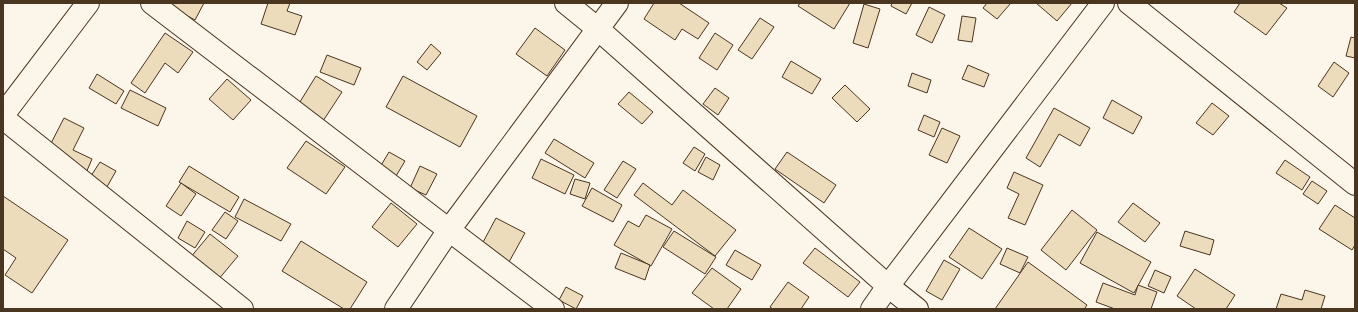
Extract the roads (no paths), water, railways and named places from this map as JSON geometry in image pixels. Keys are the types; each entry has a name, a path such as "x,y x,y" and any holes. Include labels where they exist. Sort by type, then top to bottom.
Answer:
{"street":[{"path":"88,3 3,117 242,309"},
{"path":"152,3 554,309"},
{"path":"566,3 598,29 888,286 917,309"},
{"path":"396,309 449,230 617,3"},
{"path":"872,309 1103,3"},
{"path":"1129,3 1355,184"}]}
